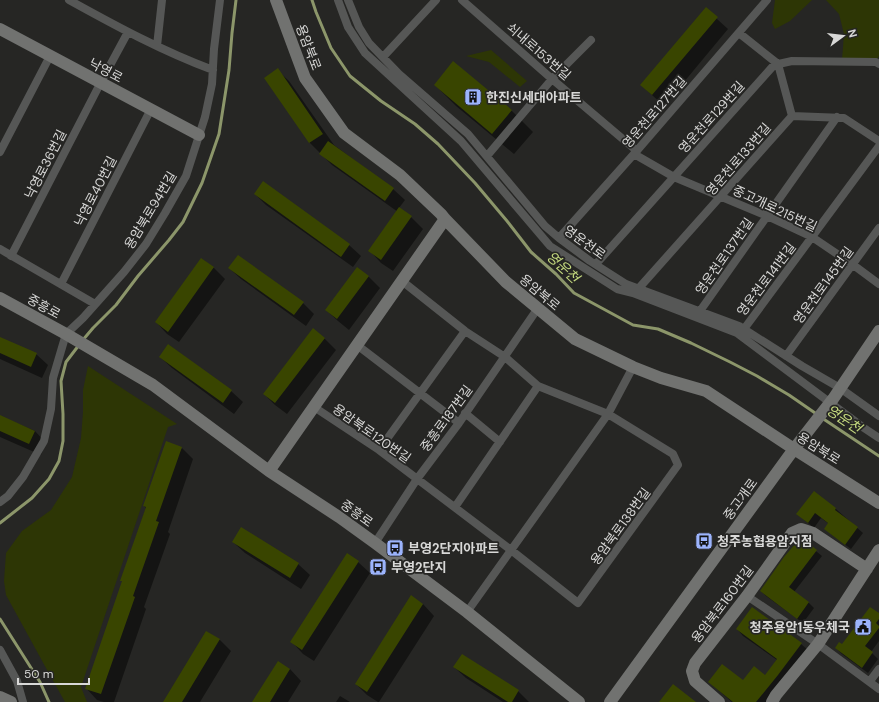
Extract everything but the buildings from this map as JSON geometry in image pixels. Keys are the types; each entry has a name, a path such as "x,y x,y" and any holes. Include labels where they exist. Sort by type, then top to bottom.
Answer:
{"street":[{"path":"69,0 128,32 186,60 213,70"},
{"path":"157,46 162,0"},
{"name":"용암북로94번길","path":"71,337 95,304 124,272 146,244 186,176 205,117 212,84 214,49 220,0"},
{"name":"용암북로","path":"276,0 305,78 344,133 400,175 442,214 445,219 506,282 575,339 632,367 661,378 706,391 879,503"},
{"path":"338,0 348,27 365,53 460,141 550,246 617,289 633,293 737,333 879,438"},
{"name":"영운천로","path":"348,0 359,27 369,43 399,74 468,134 544,226 559,238 626,284 739,326 840,388 879,416"},
{"path":"383,57 436,0"},
{"name":"쇠내로153번길","path":"462,0 635,152"},
{"name":"영운천로127번길","path":"559,238 767,0"},
{"name":"낙영로","path":"0,29 199,135"},
{"name":"낙영로36번길","path":"5,252 128,32"},
{"path":"739,33 778,64 792,116 844,118 879,141"},
{"path":"487,156 552,79 591,40"},
{"path":"0,152 50,56"},
{"path":"778,64 792,61 878,62"},
{"name":"영운천로129번길","path":"596,264 774,65 778,64"},
{"name":"낙영로40번길","path":"61,284 150,109"},
{"name":"영운천로133번길","path":"639,288 792,116"},
{"name":"영운천로137번길","path":"700,311 837,117"},
{"name":"영운천로141번길","path":"744,329 879,146"},
{"name":"중고개로215번길","path":"635,152 674,177 767,216 812,237 879,284"},
{"path":"269,470 445,219"},
{"name":"영운천로145번길","path":"786,356 879,228"},
{"path":"5,252 95,304"},
{"name":"용암북로138번길","path":"402,281 465,331 505,356 538,386 608,414 673,454 678,465 578,603 417,479"},
{"name":"중흥로","path":"0,298 153,384 269,470 375,543 467,612 579,702"},
{"name":"중흥로187번길","path":"375,543 417,479 459,423 538,308"},
{"path":"379,450 465,331"},
{"name":"중고개로","path":"610,702 794,449 833,399 879,331"},
{"path":"0,502 8,496 23,477 44,441 51,409 53,378 71,337"},
{"path":"357,345 459,423"},
{"path":"467,612 608,414 632,367"},
{"path":"455,508 538,386"},
{"name":"용암북로120번길","path":"314,407 379,450 417,479"},
{"path":"465,413 500,442"},
{"name":"용암북로160번길","path":"719,702 695,681 692,671 695,662 747,596 792,533 801,529 813,533 867,569"},
{"path":"772,702 776,695 818,644 879,550"},
{"path":"747,596 818,644 879,689"},
{"path":"0,650 17,681 22,702"},
{"path":"870,681 879,669"},
{"path":"0,697 12,702"}],"green space":[{"path":"775,0 812,0 790,21 775,29 772,23"},
{"path":"826,0 879,0 879,56 876,61 842,60 844,34 839,14"},
{"path":"491,50 527,81 520,87 489,62 466,56"},
{"path":"88,366 177,424 168,427 81,687 87,702 65,702 6,595 4,581 6,553 22,531 51,510 72,477 81,438 83,390"}],"waterway":[{"path":"82,341 116,305 183,222 202,183 219,134 229,70 236,0"},
{"name":"영운천","path":"312,0 331,48 350,76 381,101 415,124 438,144 475,183 531,252 556,274 574,293 633,325 658,329 730,362 789,395 818,415"},
{"path":"0,523 32,498 49,479 59,461 63,441 61,381 66,362 79,345"},
{"name":"영운천","path":"822,418 879,456"},
{"path":"0,619 40,682 49,702"}],"place":[{"name":"한진신세대아파트","path":"473,97"},
{"name":"청주농협용암지점","path":"704,541"},
{"name":"부영2단지아파트","path":"395,548"},
{"name":"부영2단지","path":"378,567"},
{"name":"청주용암1동우체국","path":"863,627"}]}
